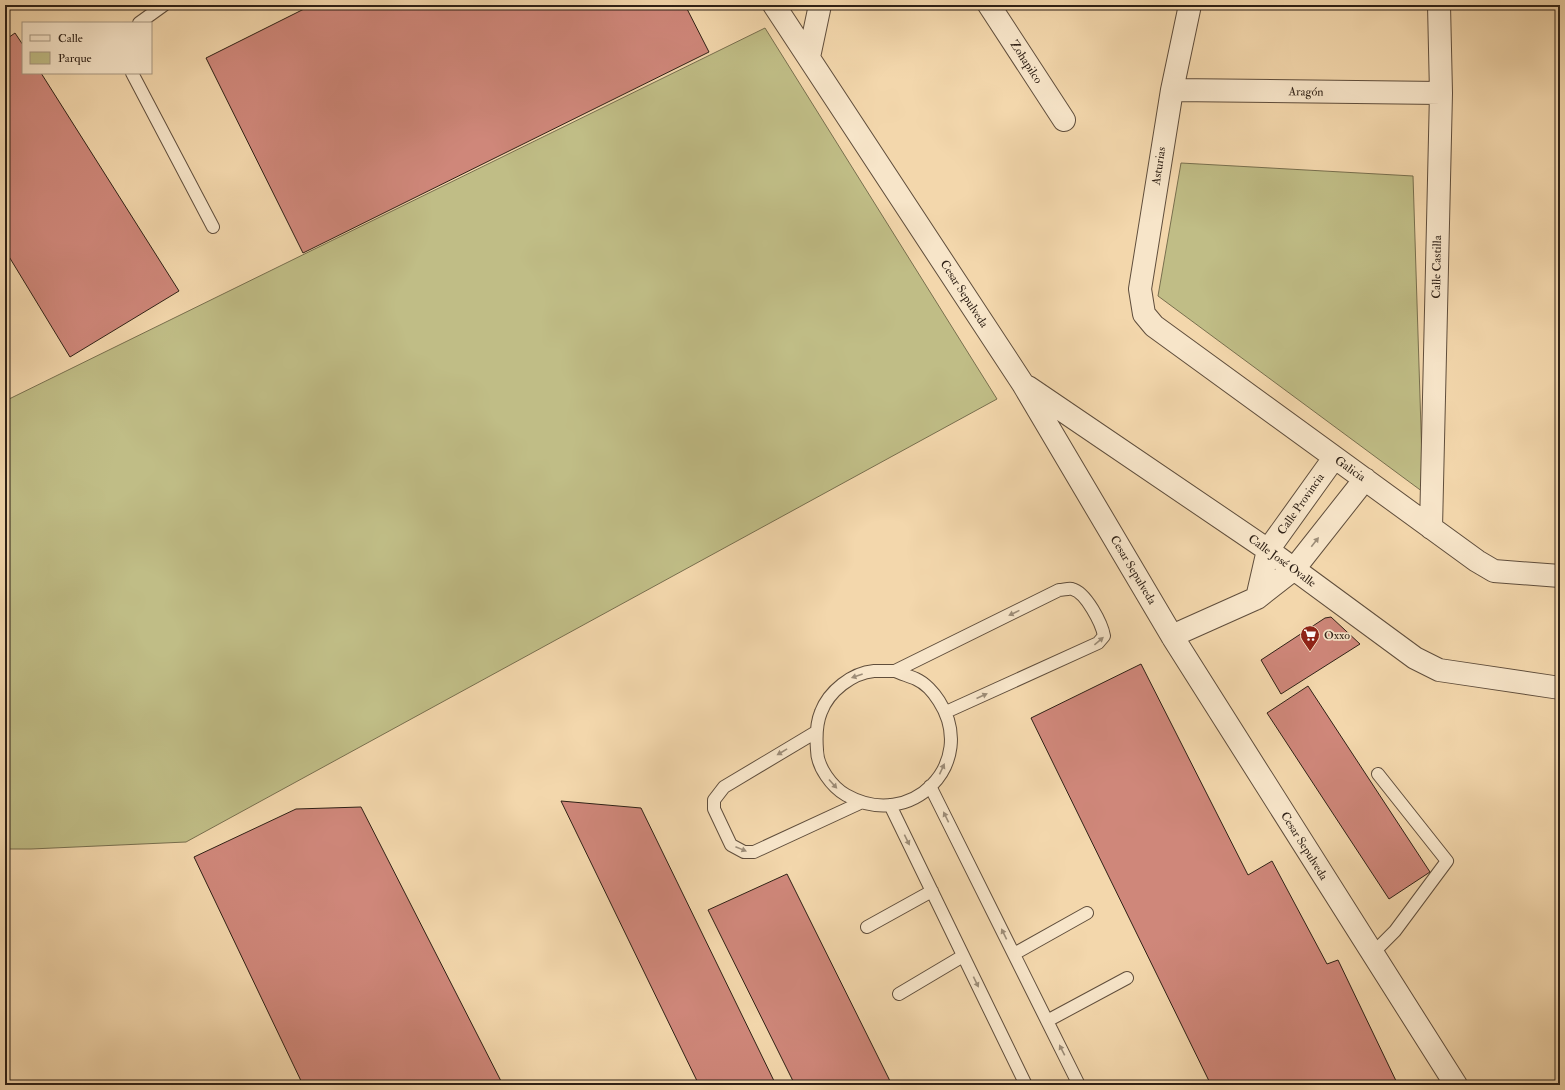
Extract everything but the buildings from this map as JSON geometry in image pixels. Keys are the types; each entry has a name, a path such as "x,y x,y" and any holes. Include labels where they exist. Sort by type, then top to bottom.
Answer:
{"street":[{"name":"Cesar Sepulveda","path":"774,5 1023,384 1172,636 1456,1085"},
{"path":"809,57 820,5"},
{"name":"Asturias","path":"1154,326 1144,314 1140,289 1172,90 1190,5"},
{"name":"Calle Castilla","path":"1431,528 1441,93 1439,5"},
{"name":"Zohapilco","path":"997,10 1064,120"},
{"name":"Aragón","path":"1172,90 1441,93"},
{"name":"Galicia","path":"1154,326 1431,528 1494,571 1560,576"},
{"name":"Calle José Ovalle","path":"1023,384 1268,550 1415,658 1439,670 1560,688"},
{"name":"Calle Provincia","path":"1257,598 1268,550 1334,458"},
{"path":"1172,636 1257,598 1294,569 1365,479"}],"lane":[{"path":"140,22 164,5"},
{"path":"133,74 213,227"},
{"path":"895,671 1059,590 1072,589 1082,594 1102,626 1104,636 1098,643 946,712"},
{"path":"873,671 895,671 916,679 934,693 946,712 951,734 948,756 939,777 924,793 904,803 882,806 860,803 840,792 826,775 817,755 816,732 821,711 834,692 851,678 873,671"},
{"path":"816,732 724,787 714,800 714,809 731,845 744,852 754,852 860,803"},
{"path":"1372,954 1395,931 1447,860 1378,774"},
{"path":"930,786 1079,1085"},
{"path":"890,805 1026,1085"},
{"path":"867,927 932,891"},
{"path":"1014,954 1087,914"},
{"path":"899,994 963,956"},
{"path":"1047,1021 1127,978"}],"green space":[{"path":"765,28 997,399 186,842 5,849 5,401"},
{"path":"1181,163 1413,176 1423,492 1158,296"}],"place":[{"name":"Oxxo","path":"1310,652"}]}
